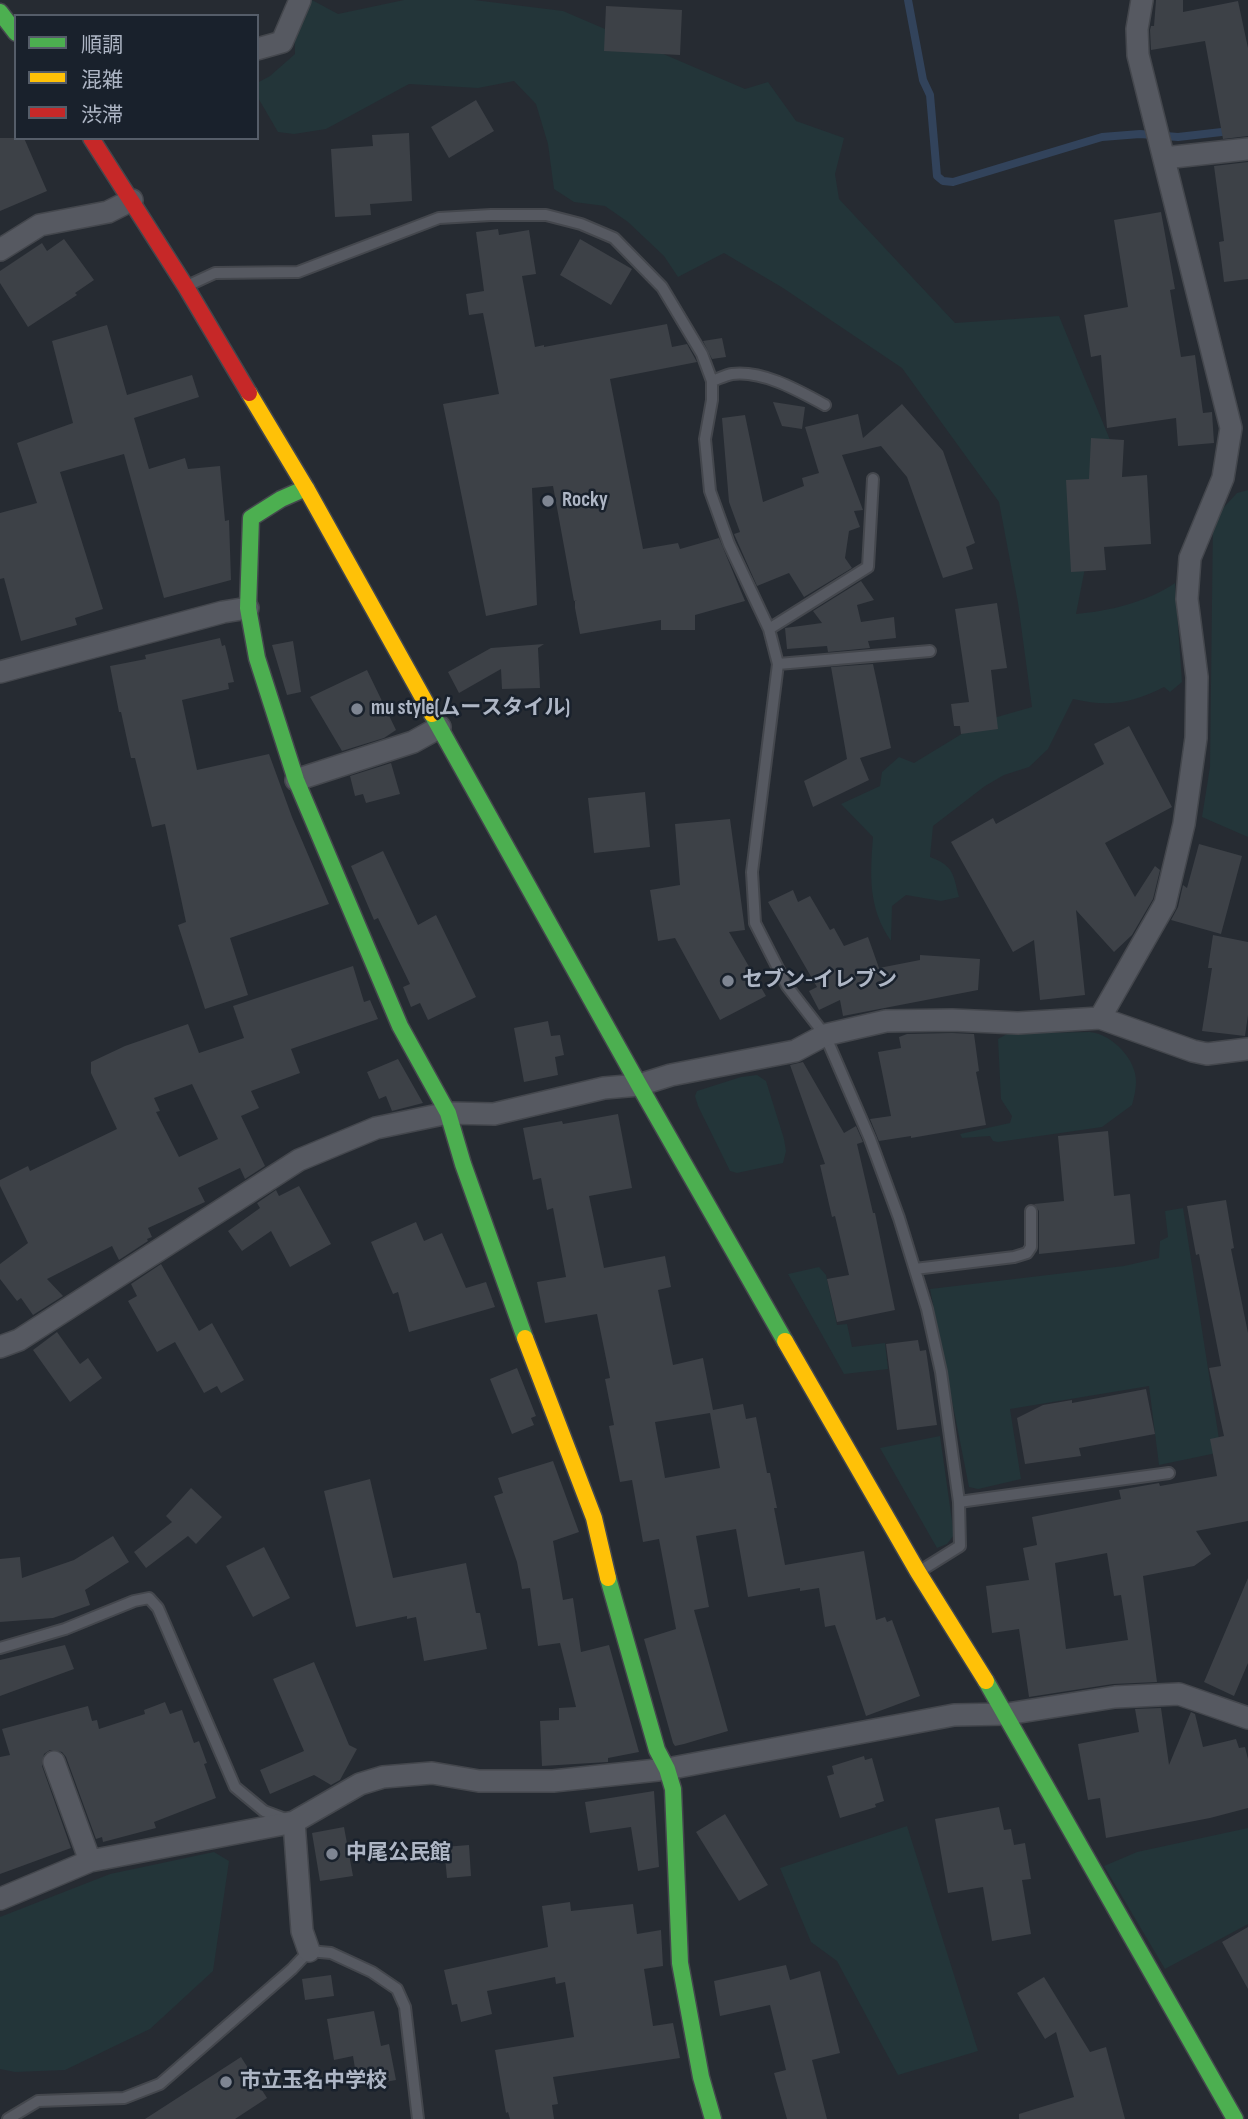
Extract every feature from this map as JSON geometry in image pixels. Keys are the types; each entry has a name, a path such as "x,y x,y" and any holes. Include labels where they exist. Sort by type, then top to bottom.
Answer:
{"street":[{"path":"259,48 282,42 300,0"},
{"path":"1100,1018 1165,904 1184,824 1196,738 1197,677 1187,599 1190,558 1223,478 1231,428 1138,55 1137,29 1142,0"},
{"path":"1,16 14,31"},
{"path":"92,140 186,286 306,488 639,1085 918,1572 1007,1714 1235,2119"},
{"path":"1163,155 1248,149"},
{"path":"0,250 40,225 108,212 132,200"},
{"path":"306,488 281,499 251,518 248,608 257,658 296,780 400,1026 448,1112 463,1164 521,1326 594,1518 603,1560 653,1737 673,1789 680,1963 701,2077 713,2119"},
{"path":"0,672 223,612 248,608"},
{"path":"296,780 413,742 440,727"},
{"path":"0,1347 19,1340 299,1160 376,1128 448,1112 494,1114 604,1088 639,1085 671,1075 795,1051 825,1035 886,1021 1018,1023 1100,1018 1207,1054 1248,1049"},
{"path":"0,1899 90,1861 294,1822 360,1784 383,1777 432,1773 479,1782 553,1781 667,1769 954,1715 1007,1714 1115,1697 1179,1694 1248,1718"},
{"path":"54,1762 90,1861"},
{"path":"294,1822 302,1931 310,1951"}],"lane":[{"path":"186,286 215,274 299,272 439,218 546,215 581,224 614,238 662,287 702,354 712,381 712,400 705,439 710,491 729,544 769,629 778,664 752,872 755,923 788,986 825,1035 870,1139 915,1269 941,1372 959,1502 960,1546 918,1572"},
{"path":"712,381 732,374 785,383 825,405"},
{"path":"769,629 868,567 873,479"},
{"path":"778,664 930,651"},
{"path":"915,1269 1027,1254 1031,1247 1031,1212"},
{"path":"959,1502 1169,1473"},
{"path":"0,1648 65,1629 134,1601 149,1598 158,1608 235,1787 264,1811 294,1822"},
{"path":"8,2119 38,2101 124,2098 160,2084 310,1951 331,1953 372,1972 397,1989 405,2007 418,2119"}],"shaded area":[{"path":"294,0 312,0 338,14 404,0 474,0 563,11 745,89 768,82 796,121 844,138 835,174 839,199 955,323 1059,316 1110,440 1076,614 1128,605 1175,583 1182,682 1170,692 1164,687 1119,702 1098,703 1073,699 1048,749 1029,767 1004,775 985,786 933,826 930,857 944,864 951,872 959,897 941,901 906,895 892,906 891,941 874,904 871,878 873,837 841,804 880,786 882,772 899,757 914,763 983,721 1032,707 1018,603 999,502 902,368 783,288 724,253 678,277 664,256 628,222 605,206 574,202 554,189 548,144 536,104 514,81 478,88 409,84 326,129 294,134 278,132 259,99 259,82 295,54"},
{"path":"1248,490 1248,837 1202,817 1210,767 1213,519 1237,493"},
{"path":"1090,1032 1107,1038 1128,1057 1136,1082 1132,1105 1102,1127 998,1142 993,1141 990,1136 962,1138 960,1134 1010,1123 1012,1116 1001,1099 998,1039 1007,1034"},
{"path":"757,1075 766,1081 786,1151 783,1163 737,1173 730,1171 695,1096 697,1091 741,1077"},
{"path":"1183,1208 1221,1452 1159,1465 1149,1386 1010,1409 1021,1479 978,1489 969,1487 930,1289 1124,1266 1159,1258 1160,1241 1168,1237 1165,1211"},
{"path":"819,1267 826,1275 837,1325 847,1324 852,1347 885,1343 888,1369 844,1374 788,1274"},
{"path":"940,1436 954,1535 947,1544 937,1548 880,1448"},
{"path":"907,1826 978,2051 898,2075 837,1961 811,1942 780,1868"},
{"path":"1248,1828 1248,1924 1165,1969 1104,1866 1137,1852"},
{"path":"214,1852 229,1861 213,1971 150,2029 65,2070 15,2072 0,2069 0,1917 110,1874"}],"building":[{"path":"1156,0 1183,0 1183,12 1238,1 1248,48 1248,136 1223,139 1205,41 1151,50 1150,30 1151,26 1154,26"},
{"path":"606,6 682,10 680,55 604,51"},
{"path":"476,100 494,131 449,158 431,127"},
{"path":"409,133 412,201 370,204 371,215 335,217 331,149 373,146 372,135"},
{"path":"0,138 25,140 47,191 0,211"},
{"path":"1248,162 1248,279 1224,282 1219,242 1224,241 1214,166"},
{"path":"1161,212 1175,289 1170,290 1181,357 1195,355 1203,413 1212,412 1214,443 1178,446 1176,418 1107,428 1101,355 1091,357 1084,315 1128,307 1114,220"},
{"name":"Rocky","path":"498,229 499,235 529,230 536,274 522,276 535,347 667,324 672,347 687,344 697,362 610,379 643,549 678,543 680,549 719,538 745,601 695,615 695,630 661,630 661,620 580,634 575,608 577,600 574,601 553,486 532,488 537,605 486,616 443,404 499,394 483,313 469,315 466,294 484,291 476,232"},
{"path":"64,239 94,280 75,293 77,295 28,327 0,283 0,271 42,243 47,251"},
{"path":"580,239 632,269 611,305 560,275"},
{"path":"107,325 127,395 192,375 199,397 134,418 149,469 185,458 188,469 220,466 225,521 229,520 231,580 164,598 124,454 60,472 103,609 75,618 77,625 21,641 4,578 0,579 0,513 37,503 17,443 73,423 52,341"},
{"path":"722,338 726,357 712,359 703,341"},
{"path":"773,402 805,407 802,429 782,426"},
{"path":"902,404 943,451 975,543 966,547 973,569 943,578 907,477 881,446 842,455 863,510 854,511 860,527 849,531 845,558 852,568 804,597 789,573 757,586 734,534 740,532 729,502 722,418 745,415 763,502 804,486 802,478 819,473 805,427 858,414 863,438"},
{"path":"1091,438 1124,440 1122,477 1147,475 1151,544 1104,547 1106,570 1071,572 1066,480 1089,479"},
{"path":"861,581 874,600 857,605 861,622 894,617 896,638 868,641 870,648 828,652 827,646 787,649 785,628 822,623 813,611"},
{"path":"997,603 1007,668 991,670 998,729 961,734 960,726 954,726 951,704 969,702 955,609"},
{"path":"220,638 222,646 225,645 234,682 228,683 229,689 182,700 197,770 269,754 329,904 230,938 248,995 205,1009 178,925 186,922 165,824 152,827 135,758 131,758 119,712 110,666"},
{"path":"293,641 301,692 287,695 272,645"},
{"path":"544,644 538,648 540,688 502,689 501,669 459,693 448,672 491,648"},
{"path":"873,664 891,748 860,758 869,780 813,807 804,781 847,759 831,667"},
{"name":"mu style(厶ースタイル)","path":"367,670 396,730 384,738 342,751 310,697"},
{"path":"1129,726 1172,807 1105,843 1135,897 1155,866 1160,870 1153,899 1132,935 1114,952 1076,910 1085,995 1040,1000 1034,940 1013,952 951,842 993,818 996,824 1104,764 1094,744"},
{"path":"391,763 400,794 366,803 363,794 355,796 350,776"},
{"path":"645,792 650,847 594,853 588,798"},
{"path":"730,819 745,930 729,932 766,996 720,1020 675,938 658,941 650,890 680,885 675,824"},
{"path":"1199,844 1242,856 1221,934 1171,920 1178,907 1183,885 1187,888"},
{"path":"383,851 418,925 436,915 476,997 428,1020 420,1003 411,1007 403,987 410,984 378,918 374,920 351,866"},
{"path":"793,890 798,902 810,896 830,930 834,928 844,946 868,937 879,968 920,960 920,955 980,959 978,990 843,1016 840,1000 819,1010 809,991 817,987 768,902"},
{"path":"1213,935 1248,942 1248,1015 1245,1036 1202,1031 1212,968 1208,968"},
{"path":"353,966 364,1002 370,1000 378,1019 291,1049 300,1073 251,1091 259,1108 241,1116 265,1166 245,1179 240,1168 198,1188 205,1202 148,1228 152,1237 119,1260 112,1246 47,1279 63,1296 33,1315 21,1298 17,1301 0,1279 0,1264 28,1243 0,1186 0,1180 28,1166 30,1171 117,1129 91,1073 91,1062 125,1046 188,1024 199,1053 244,1038 233,1006","holes":["192,1084 218,1139 179,1157 156,1112 160,1111 154,1098"]},
{"path":"548,1021 551,1036 560,1035 564,1055 555,1057 558,1075 524,1082 514,1028"},
{"path":"907,1034 974,1034 979,1071 976,1072 986,1125 879,1141 870,1119 891,1116 878,1052 901,1048 899,1037"},
{"path":"398,1059 423,1103 392,1111 386,1096 379,1099 367,1072"},
{"path":"803,1062 844,1133 856,1126 863,1142 857,1144 875,1213 895,1310 837,1322 827,1279 849,1275 820,1165 825,1164 790,1065"},
{"path":"618,1114 632,1188 589,1196 604,1268 665,1256 671,1287 658,1290 673,1365 703,1358 713,1410 743,1404 746,1419 756,1417 777,1508 774,1508 785,1565 864,1551 876,1620 885,1617 887,1622 892,1620 920,1696 866,1716 835,1625 825,1627 819,1588 800,1591 800,1588 748,1597 736,1529 696,1536 709,1607 694,1610 728,1731 675,1746 673,1743 644,1639 676,1629 659,1539 643,1542 632,1480 620,1482 609,1426 614,1425 605,1379 610,1378 597,1314 545,1323 537,1282 566,1277 553,1208 547,1210 541,1178 533,1180 523,1128 562,1121 563,1124","holes":["710,1413 720,1468 665,1478 655,1422"]},
{"path":"1108,1131 1114,1196 1130,1194 1135,1244 1039,1254 1039,1211 1034,1204 1064,1201 1058,1136"},
{"path":"299,1186 331,1244 290,1267 271,1231 242,1251 228,1231 260,1208 257,1203 276,1190 279,1196"},
{"path":"1226,1200 1234,1248 1231,1249 1248,1333 1248,1521 1196,1531 1211,1554 1194,1566 1143,1576 1157,1682 1113,1684 1029,1697 1019,1629 992,1633 986,1586 1029,1580 1023,1548 1037,1545 1032,1517 1121,1499 1119,1490 1217,1476 1210,1439 1224,1436 1209,1368 1221,1366 1187,1206","holes":["1107,1553 1114,1596 1121,1595 1128,1640 1066,1649 1055,1563"]},
{"path":"416,1222 424,1241 442,1233 466,1288 486,1282 495,1307 409,1332 398,1292 393,1294 371,1242"},
{"path":"161,1264 199,1331 212,1323 244,1380 221,1393 217,1386 204,1393 175,1342 157,1352 128,1301 137,1296 131,1284"},
{"path":"57,1332 80,1364 88,1358 102,1378 70,1402 33,1350"},
{"path":"918,1340 920,1351 926,1350 937,1425 897,1430 886,1344"},
{"path":"517,1368 536,1416 531,1418 534,1425 512,1434 490,1379"},
{"path":"1146,1389 1155,1434 1079,1448 1081,1456 1025,1464 1017,1418 1043,1405 1072,1400 1072,1403"},
{"path":"553,1461 579,1532 553,1541 563,1600 573,1598 581,1652 609,1645 639,1752 608,1758 608,1762 542,1766 540,1721 559,1720 559,1708 576,1707 560,1643 538,1646 530,1588 522,1589 517,1562 494,1496 503,1493 498,1478"},
{"path":"370,1479 393,1578 466,1563 476,1613 480,1613 487,1649 424,1661 416,1617 407,1619 407,1616 356,1627 324,1491"},
{"path":"191,1488 222,1517 196,1544 188,1536 146,1568 134,1552 172,1522 166,1516"},
{"path":"113,1536 129,1562 85,1590 90,1605 53,1618 0,1622 0,1559 20,1557 22,1578 74,1560"},
{"path":"264,1547 290,1598 253,1617 226,1566"},
{"path":"1248,1578 1248,1663 1234,1696 1204,1682"},
{"path":"65,1645 74,1669 0,1696 0,1660"},
{"path":"314,1662 349,1745 357,1749 340,1780 331,1785 314,1775 270,1794 260,1770 304,1751 273,1679"},
{"path":"165,1702 170,1714 182,1710 194,1743 199,1741 216,1798 154,1822 156,1828 103,1842 102,1837 96,1839 66,1757 62,1752 50,1750 44,1754 42,1766 71,1848 0,1874 0,1757 10,1755 2,1729 88,1706 92,1721 97,1720 99,1729 145,1714 144,1710"},
{"path":"1161,1708 1169,1765 1191,1712 1195,1714 1203,1747 1236,1739 1239,1748 1245,1747 1248,1759 1248,1808 1106,1838 1100,1798 1088,1800 1078,1744 1139,1732 1135,1709"},
{"path":"864,1756 865,1760 872,1758 884,1801 875,1804 876,1807 840,1818 827,1776 834,1774 832,1766"},
{"path":"654,1791 659,1867 638,1871 631,1827 590,1833 585,1802"},
{"path":"999,1807 1004,1830 1011,1829 1014,1845 1025,1843 1031,1879 1022,1880 1031,1934 992,1941 983,1887 948,1893 935,1819"},
{"path":"725,1814 768,1885 739,1901 696,1832"},
{"name":"中尾公民館","path":"344,1827 353,1876 320,1881 312,1833"},
{"path":"469,1845 471,1876 447,1878 444,1847"},
{"path":"570,1902 571,1911 633,1904 637,1934 661,1930 663,1966 644,1969 653,2026 673,2023 680,2058 553,2077 558,2104 552,2105 554,2119 510,2119 508,2112 506,2113 495,2050 574,2037 565,1982 556,1984 555,1977 487,1991 492,2014 461,2022 457,2004 452,2005 444,1970 548,1947 542,1906"},
{"path":"1248,1927 1248,1989 1222,1942"},
{"path":"786,1965 790,1980 820,1971 840,2053 812,2060 827,2119 787,2119 774,2073 786,2070 770,2005 720,2016 714,1981"},
{"path":"331,1975 334,1996 305,2000 302,1979"},
{"path":"1044,1977 1090,2052 1106,2047 1125,2119 1019,2119 1019,2114 1074,2097 1056,2032 1045,2039 1017,1993"},
{"path":"374,2011 381,2046 389,2044 396,2080 358,2087 353,2056 334,2060 327,2019"},
{"path":"241,2057 267,2098 235,2119 145,2119"}],"waterway":[{"path":"908,0 923,80 930,95 937,176 943,181 953,182 1102,137 1140,134 1178,137 1248,129"}],"traffic: fast":[{"path":"0,12 14,30"},
{"path":"306,488 281,499 251,518 248,608 257,658 296,780 400,1026 448,1113 463,1164 525,1338"},
{"path":"432,714 785,1341"},
{"path":"608,1578 657,1750 673,1789 680,1963 701,2077 713,2119"},
{"path":"986,1681 1235,2119"}],"traffic: slow":[{"path":"249,393 306,488 432,714"},
{"path":"525,1338 594,1518 608,1578"},
{"path":"785,1341 918,1572 986,1681"}],"traffic: jam":[{"path":"92,140 186,287 249,393"}],"place":[{"name":"Rocky","path":"548,501"},
{"name":"mu style(厶ースタイル)","path":"357,709"},
{"name":"セブン-イレブン","path":"728,981"},
{"name":"中尾公民館","path":"332,1854"},
{"name":"市立玉名中学校","path":"226,2082"}]}
